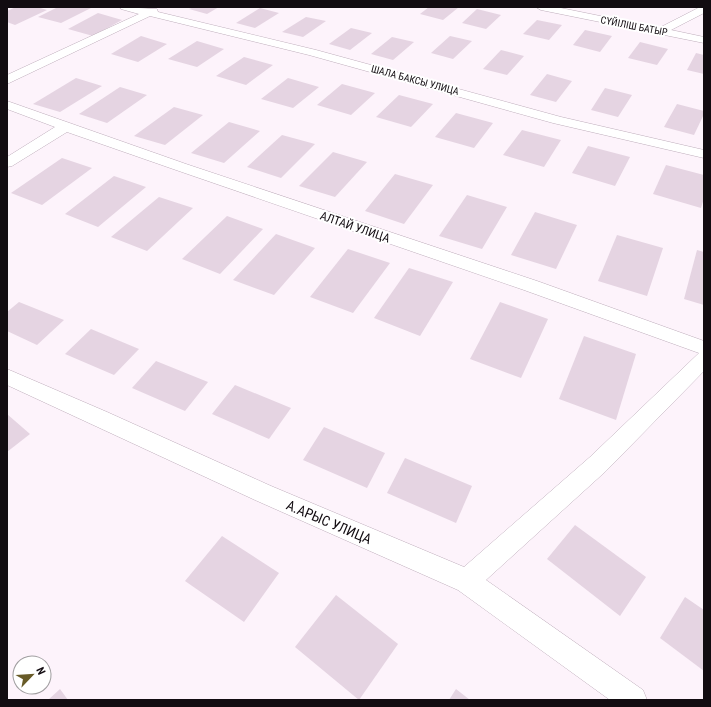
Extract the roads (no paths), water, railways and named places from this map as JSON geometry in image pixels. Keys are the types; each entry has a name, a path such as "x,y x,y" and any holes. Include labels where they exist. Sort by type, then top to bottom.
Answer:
{"street":[{"name":"ШАЛА БАКСЫ УЛИЦА","path":"125,7 312,52 558,120 704,154"},
{"path":"7,80 162,7"},
{"name":"СҮЙІЛІШ БАТЫР","path":"541,7 704,40"},
{"path":"661,32 704,9"},
{"name":"АЛТАЙ УЛИЦА","path":"7,105 238,188 609,312 704,348"},
{"path":"7,163 65,127"},
{"path":"467,581 598,464 704,359"},
{"name":"А.АРЫС УЛИЦА","path":"7,377 107,421 262,493 467,581 632,700"}]}
